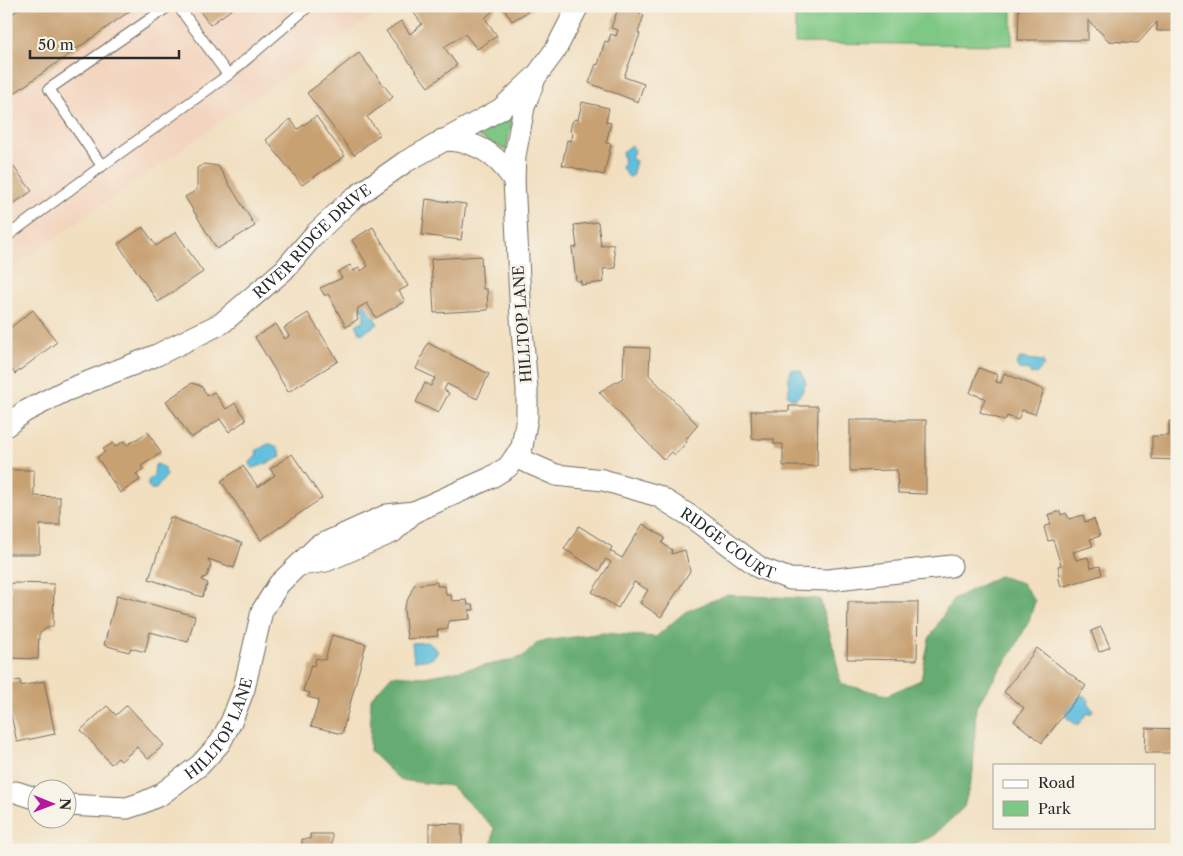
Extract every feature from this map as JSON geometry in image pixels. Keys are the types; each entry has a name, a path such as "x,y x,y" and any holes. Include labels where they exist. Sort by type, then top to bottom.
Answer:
{"street":[{"name":"RIVER RIDGE DRIVE","path":"6,426 24,412 65,391 157,355 222,323 284,270 315,234 352,200 405,162 501,108 537,75 556,49 578,6"},
{"name":"HILLTOP LANE","path":"78,806 128,808 160,795 200,765 220,742 232,720 246,681 262,611 279,584 300,565 326,561 393,532 414,512 490,478 508,467 516,457 522,447 527,417 520,318 514,180 515,156 524,107 537,75"},
{"path":"442,140 460,140 488,152 503,164 514,180"},
{"name":"RIDGE COURT","path":"516,457 556,475 603,480 658,496 695,519 760,568 790,579 828,580 951,566"},
{"path":"10,792 28,796"}],"lane":[{"path":"102,166 49,89 169,6"},
{"path":"178,6 228,75"},
{"path":"6,237 228,75 309,6"}],"shaded area":[{"path":"6,6 386,6 6,272"}],"green space":[{"path":"795,6 1012,6 1012,45 795,43"},
{"path":"514,113 506,150 478,136 478,133"},
{"path":"999,576 1022,583 1035,601 1029,621 1013,651 976,707 973,772 964,807 933,836 901,850 491,850 494,828 451,786 400,780 370,751 371,698 392,675 424,677 509,661 524,656 538,642 603,633 656,637 685,612 726,595 820,599 841,684 887,695 921,680 929,639 953,599"}],"water":[{"path":"631,145 635,150 631,157 636,161 632,176 629,177 622,168 624,163 622,152"},
{"path":"364,303 378,324 361,334 356,325 364,320 364,313 360,306"},
{"path":"1020,358 1043,361 1044,366 1037,373 1031,375 1029,370 1019,369 1016,364"},
{"path":"792,369 801,371 806,383 801,394 795,399 787,394 790,386 788,377"},
{"path":"268,444 277,448 281,457 251,468 250,462 257,455 256,451"},
{"path":"155,465 163,467 167,475 156,489 151,489 148,486 148,481 154,475"},
{"path":"428,642 438,651 432,659 414,661 412,643"},
{"path":"1080,696 1085,696 1089,700 1088,704 1093,710 1092,713 1086,714 1079,724 1075,724 1067,718 1066,713"}],"building":[{"path":"23,6 137,6 6,99 6,18"},
{"path":"196,6 236,6 210,25"},
{"path":"419,6 498,6 485,18 497,36 477,49 465,34 444,47 457,65 428,87 386,31 401,21 410,34 422,24 412,10"},
{"path":"502,6 537,6 512,21"},
{"path":"619,6 644,15 638,33 640,34 624,77 644,84 638,102 589,83 596,64 598,65 605,41 608,42 611,34 616,36 618,30 611,28"},
{"path":"1019,6 1177,6 1177,31 1157,31 1157,22 1138,43 1109,41 1088,20 1088,40 1018,40"},
{"path":"359,53 393,97 367,117 380,134 354,155 307,93"},
{"path":"582,102 609,108 606,122 611,123 606,143 611,144 604,175 562,165 567,140 571,141 573,134 570,131 572,122 575,119 578,120"},
{"path":"316,116 345,156 302,185 266,140 290,119 298,129"},
{"path":"6,157 32,191 6,209"},
{"path":"204,164 218,166 255,226 217,249 185,197 197,190 197,168"},
{"path":"426,199 466,204 461,240 422,235"},
{"path":"598,222 601,246 613,244 616,268 603,269 604,282 581,285 581,281 576,281 572,248 577,247 574,225"},
{"path":"143,227 156,246 176,232 203,272 158,302 118,244"},
{"path":"373,227 408,286 399,291 405,301 376,318 367,303 358,308 358,319 346,327 328,294 325,296 320,288 342,278 338,272 350,265 354,271 359,267 361,271 368,266 352,240"},
{"path":"481,256 483,289 487,289 488,310 434,313 431,259"},
{"path":"33,310 57,342 15,374 6,362 6,331"},
{"path":"308,313 338,361 288,392 255,337 276,324 285,339 289,336 284,328"},
{"path":"428,343 489,374 477,399 447,384 444,390 449,393 438,413 416,402 425,383 431,386 435,378 416,369"},
{"path":"624,347 650,348 649,375 698,425 685,440 687,442 675,455 672,452 664,460 599,392 623,378"},
{"path":"979,368 998,375 996,382 1001,383 1004,373 1044,390 1035,414 1022,410 1018,420 1007,416 1005,421 980,412 985,398 970,393"},
{"path":"192,383 201,386 208,396 214,392 226,409 235,403 246,420 229,432 220,419 191,438 166,401"},
{"path":"789,406 818,406 817,466 783,466 783,444 774,444 774,439 752,439 751,411 789,411"},
{"path":"850,420 926,420 926,494 898,493 897,470 850,471"},
{"path":"1169,421 1177,421 1177,460 1152,459 1152,436 1169,436"},
{"path":"148,432 161,453 141,466 143,469 136,474 140,480 120,493 97,457 105,452 103,449 113,443 115,447 124,441 127,445"},
{"path":"292,454 322,498 261,540 221,481 243,466 258,487 275,475 270,469"},
{"path":"7,470 34,470 34,496 60,497 60,525 40,525 40,554 6,554"},
{"path":"1060,511 1061,515 1066,513 1069,519 1083,515 1085,522 1094,519 1100,536 1090,539 1093,546 1073,552 1076,560 1088,557 1091,568 1100,566 1102,575 1061,587 1058,566 1061,565 1053,540 1048,541 1044,527 1051,524 1048,515"},
{"path":"170,517 242,543 234,568 208,559 211,565 207,576 202,579 208,583 202,597 149,579"},
{"path":"643,524 665,538 662,543 672,550 671,554 685,550 690,571 661,617 640,603 648,590 634,582 618,608 592,592 611,562 606,559 599,571 564,549 579,526 612,547 610,551 622,558"},
{"path":"437,582 437,586 445,586 446,595 451,595 452,601 467,600 468,605 473,605 474,610 469,610 470,619 448,621 448,629 437,630 438,636 407,639 404,608 414,585"},
{"path":"11,583 54,584 53,627 48,627 39,634 38,659 6,658 6,592 10,592"},
{"path":"117,595 195,616 188,642 150,632 145,652 131,648 129,652 104,645"},
{"path":"848,602 918,602 917,660 847,659"},
{"path":"1101,627 1110,647 1099,652 1091,631"},
{"path":"332,635 366,644 342,734 311,726 319,700 308,697 310,693 303,691 311,665 314,666 316,658 325,660"},
{"path":"1037,648 1086,686 1042,743 1014,721 1024,708 1004,692"},
{"path":"20,680 21,686 44,681 55,734 17,742 9,706 6,707 6,683"},
{"path":"127,705 164,745 148,759 137,747 121,761 118,758 111,764 81,730 107,706 116,715"},
{"path":"1146,728 1177,729 1177,753 1145,753"},
{"path":"429,823 462,824 462,850 429,850"},
{"path":"310,834 332,834 332,850 302,850 302,839 310,839"}]}
